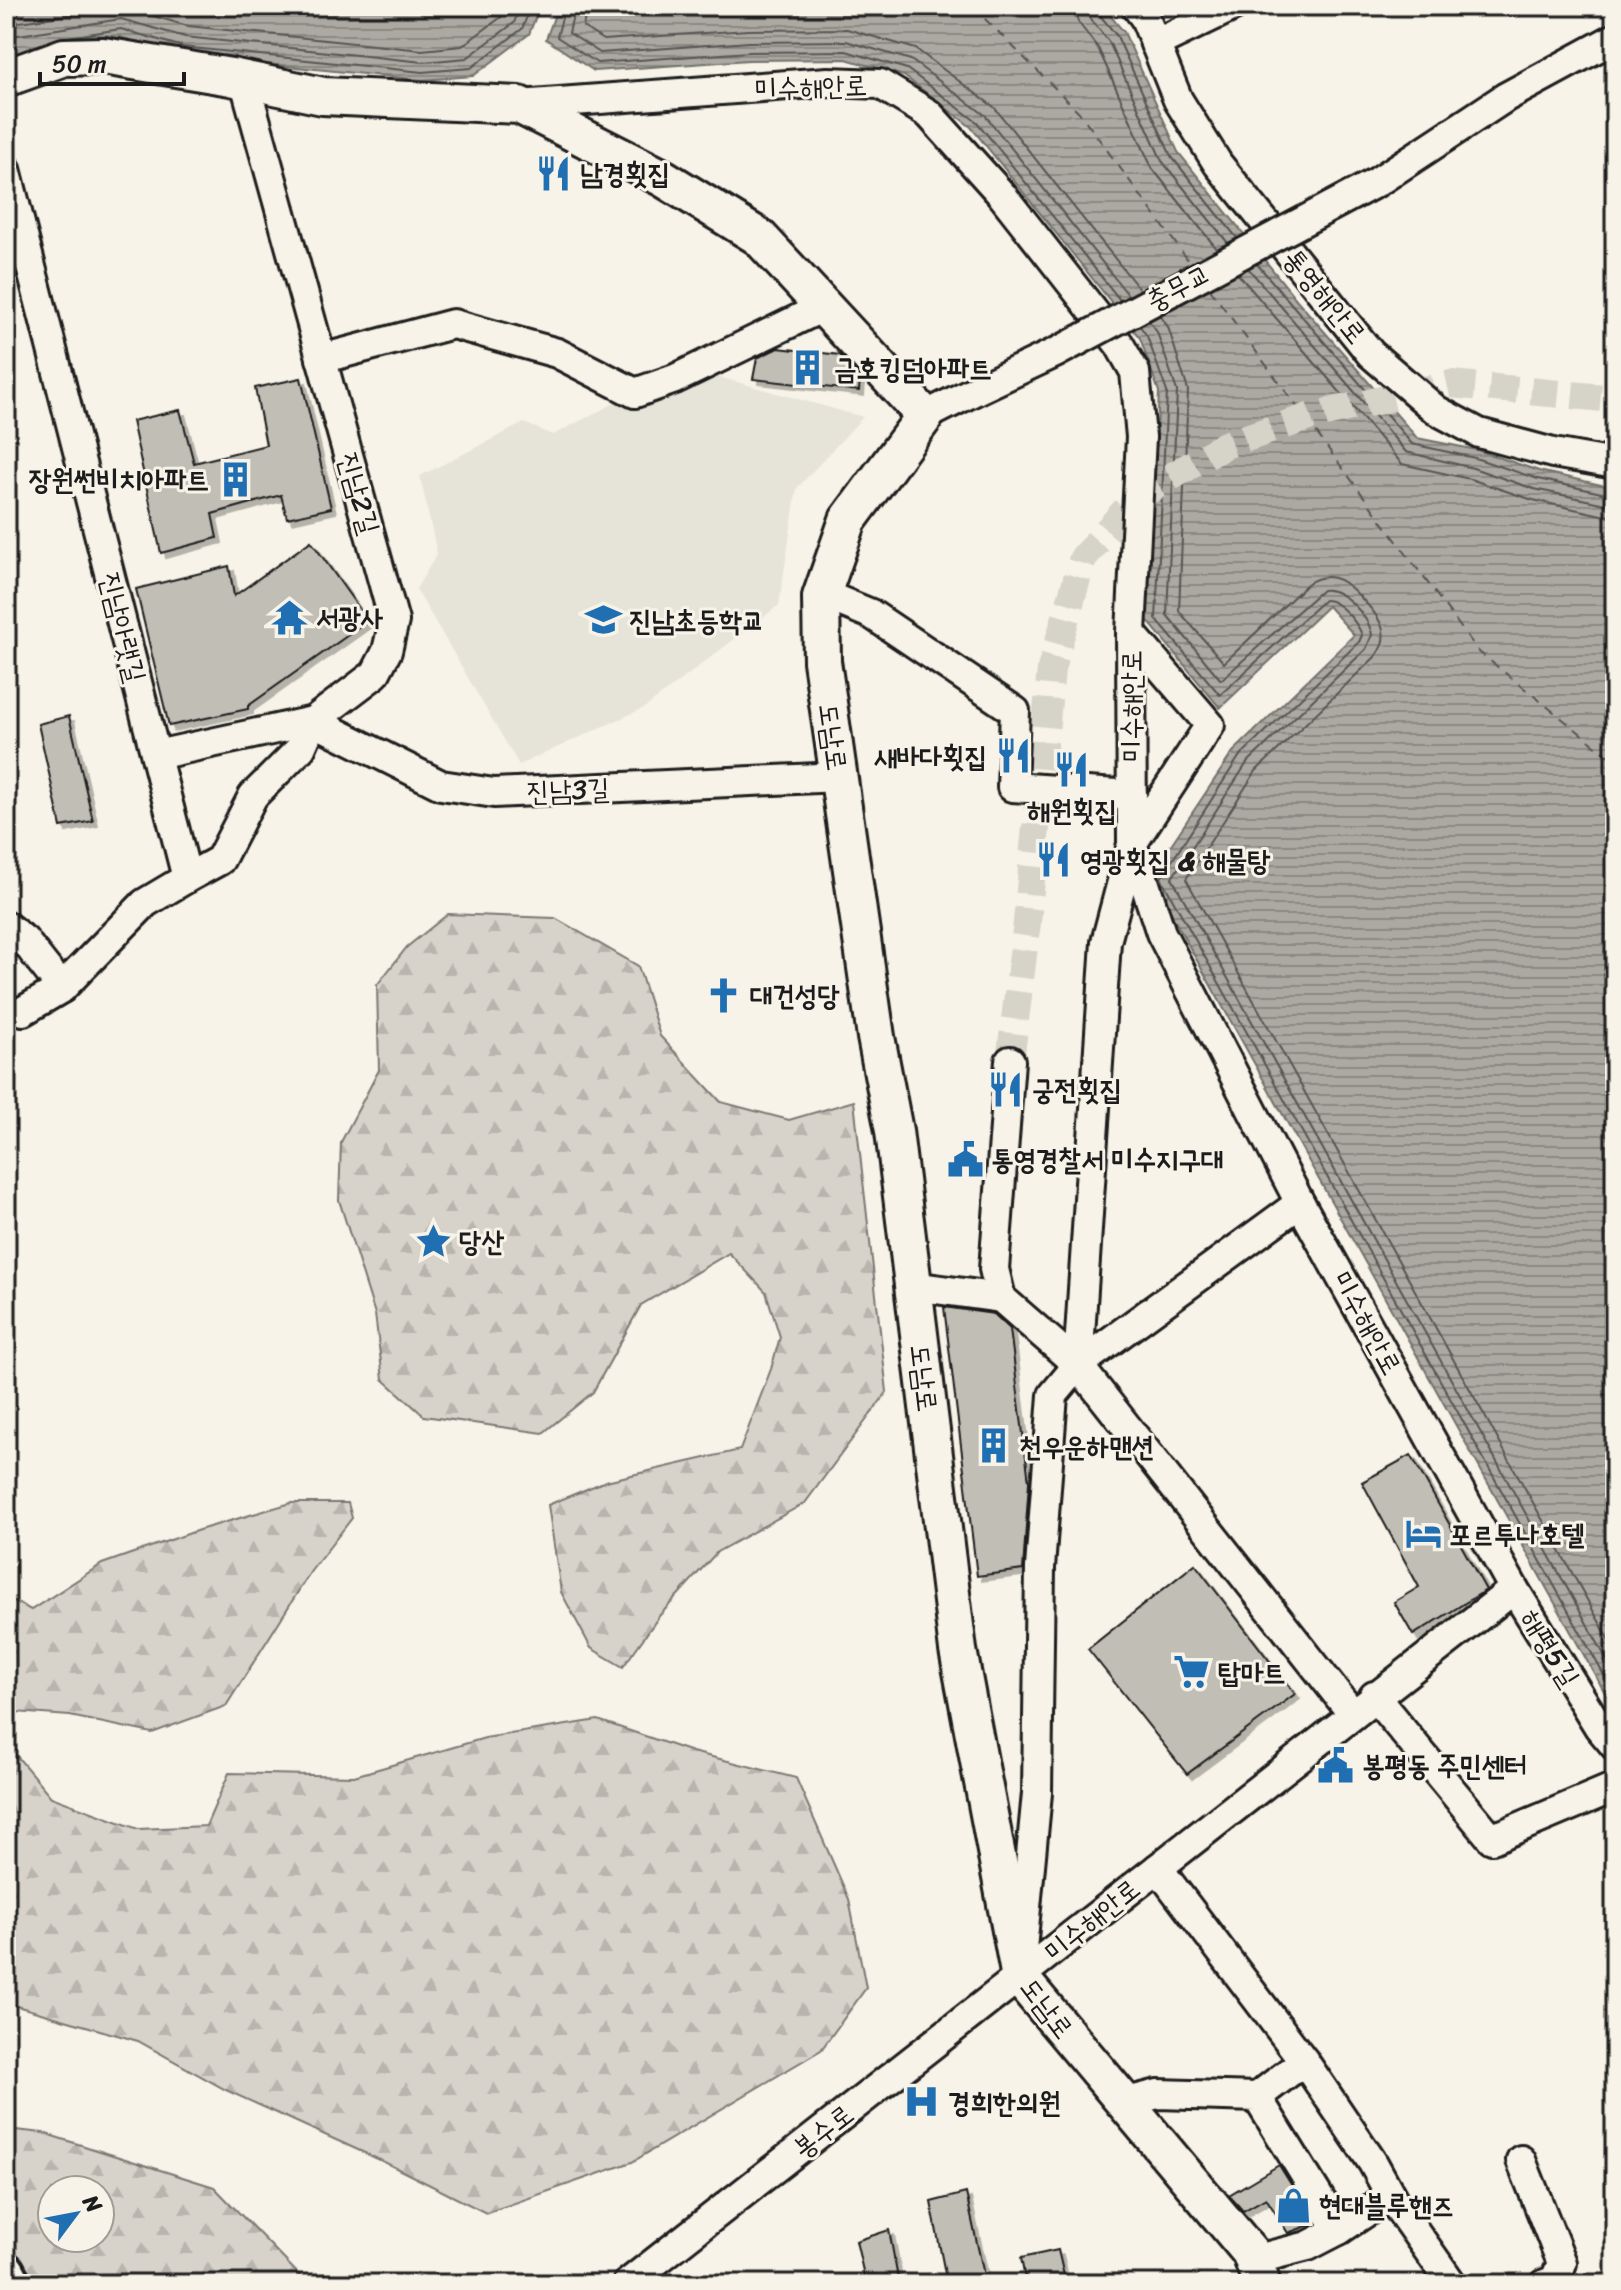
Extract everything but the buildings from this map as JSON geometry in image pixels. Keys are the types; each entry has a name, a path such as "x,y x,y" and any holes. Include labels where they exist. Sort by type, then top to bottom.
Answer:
{"main road":[{"name":"미수해안로","path":"6,78 64,57 103,56 244,79 323,96 519,105"},
{"path":"519,105 663,178 759,237 925,416"},
{"name":"도남로","path":"925,416 848,520 821,597 822,661 876,1037 894,1131 958,1650 1020,1978 1250,2252 1258,2272"},
{"path":"6,2271 13,2284"}],"street":[{"name":"통영해안로","path":"1136,6 1145,18 1178,100 1218,164 1371,354 1436,410 1479,433 1553,453 1615,464"},
{"path":"1155,44 1234,6"},
{"name":"충무교","path":"925,416 1057,352 1377,182 1506,97 1615,38"},
{"name":"진남2길","path":"156,755 313,721 341,703 375,674 387,651 394,621 244,79"},
{"name":"미수해안로","path":"519,105 828,82 880,84 929,114 1002,195 1119,344 1135,372 1141,437 1131,633 1132,844 1161,933 1300,1203 1514,1589 1352,1713 1020,1978"},
{"name":"진남아랫길","path":"6,169 187,878"},
{"path":"321,359 453,324 557,353 635,393 675,379 823,307"},
{"path":"821,597 871,614 1015,711 1012,787 1132,795"},
{"path":"1078,1365 1106,942 1132,844 1210,725 1131,633"},
{"path":"23,1011 62,988 145,903 220,860 253,796 301,748 313,721"},
{"name":"진남3길","path":"313,721 441,785 494,793 839,777"},
{"path":"6,926 24,940 62,988"},
{"path":"1001,1298 994,1269 1010,1061"},
{"path":"1020,1978 1037,1793 1040,1568 1053,1395 1078,1365 1300,1203"},
{"path":"913,1286 1001,1298 1078,1365 1352,1713"},
{"name":"해평5길","path":"1514,1589 1599,1727 1615,1746"},
{"path":"1374,1696 1492,1839 1615,1787"},
{"path":"1158,1868 1304,2061 1373,2163 1390,2196 1452,2284"},
{"name":"봉수로","path":"627,2284 1020,1978"},
{"path":"1123,2103 1158,2094 1257,2097 1304,2061"},
{"path":"1257,2097 1339,2230"},
{"path":"1521,2160 1562,2263 1555,2280 1545,2284"},
{"path":"1258,2272 1339,2230 1390,2196"}],"shaded area":[{"name":"진남초등학교","path":"715,376 863,417 797,488 779,605 646,707 519,765 416,589 437,554 420,476 524,423 553,435 626,397"}],"green space":[{"path":"448,914 555,918 638,966 660,1036 721,1102 789,1120 854,1101 887,1392 805,1503 717,1552 660,1615 623,1667 591,1648 561,1592 548,1505 606,1481 740,1450 780,1337 766,1292 729,1253 641,1305 593,1392 543,1433 424,1416 383,1379 375,1314 339,1200 341,1142 379,1070 377,985 407,947"},
{"path":"291,1503 348,1503 352,1518 311,1571 226,1706 152,1733 70,1716 15,1712 10,1748 51,1797 138,1829 206,1826 229,1773 354,1776 485,1738 598,1720 692,1752 796,1778 849,1899 866,1988 821,2050 632,2162 486,2213 380,2160 226,2090 138,2041 6,2003 6,1597 31,1610 102,1564 199,1530"},
{"path":"6,2129 43,2133 214,2187 304,2280 304,2284 6,2284"}],"water":[{"path":"6,6 540,6 529,34 473,76 422,80 181,55 120,37 6,55"},
{"path":"558,6 1102,6 1124,32 1178,152 1296,299 1417,438 1477,450 1539,471 1615,488 1615,1711 1150,876 1233,752 1354,635 1328,606 1220,708 1147,620 1159,392 1140,338 971,127 904,76 846,59 749,60 594,71 546,39"}],"ferry route":[{"path":"972,6 1079,112 1193,267"},
{"path":"1209,288 1479,652 1615,761"}],"tunnel":[{"path":"1010,1061 1027,922 1051,669 1083,558 1137,497 1225,445 1312,416 1451,384 1615,399"}],"place":[{"name":"남경횟집","path":"554,173"},
{"name":"금호킹덤아파트","path":"808,368"},
{"name":"장원썬비치아파트","path":"235,479"},
{"name":"서광사","path":"290,617"},
{"name":"진남초등학교","path":"603,620"},
{"name":"새바다횟집","path":"1013,756"},
{"name":"해원횟집","path":"1072,770"},
{"name":"영광횟집 & 해물탕","path":"1054,860"},
{"name":"대건성당","path":"724,995"},
{"name":"궁전횟집","path":"1006,1089"},
{"name":"통영경찰서 미수지구대","path":"965,1159"},
{"name":"당산","path":"433,1241"},
{"name":"천우운하맨션","path":"993,1446"},
{"name":"포르투나호텔","path":"1423,1534"},
{"name":"탑마트","path":"1192,1672"},
{"name":"봉평동 주민센터","path":"1336,1765"},
{"name":"경희한의원","path":"922,2102"},
{"name":"현대블루핸즈","path":"1293,2205"}]}
